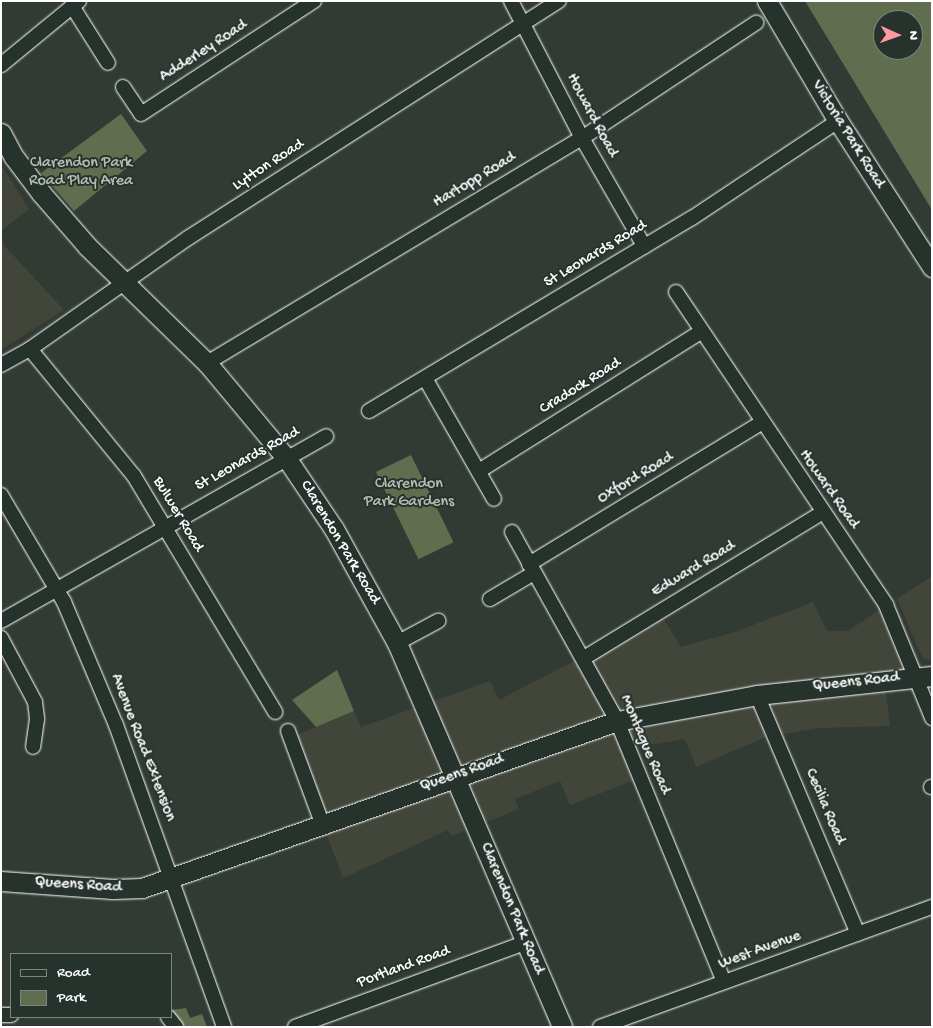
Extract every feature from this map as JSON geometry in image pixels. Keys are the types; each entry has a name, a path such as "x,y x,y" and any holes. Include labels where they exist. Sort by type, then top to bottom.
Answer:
{"street":[{"name":"Adderley Road","path":"123,87 141,114 314,1"},
{"name":"Howard Road","path":"511,1 582,138 644,246"},
{"name":"Lytton Road","path":"1,364 30,349 188,238 560,1"},
{"name":"Victoria Park Road","path":"767,1 838,121 932,267"},
{"path":"1,65 76,4 108,63"},
{"name":"Hartopp Road","path":"207,363 582,138 756,23"},
{"name":"St Leonards Road","path":"369,411 644,246 838,121"},
{"name":"Clarendon Park Road","path":"1,133 14,157 49,203 125,284 207,363 287,458 334,529 397,643 562,1027"},
{"name":"Howard Road","path":"676,292 761,423 886,605 924,676 932,718"},
{"name":"Cradock Road","path":"479,471 701,332"},
{"name":"Bulwer Road","path":"30,349 134,476 276,712"},
{"path":"425,378 494,499"},
{"name":"Oxford Road","path":"490,599 531,568 761,423"},
{"name":"St Leonards Road","path":"1,621 326,436"},
{"name":"Avenue Road Extension","path":"1,495 57,590 116,725 173,879 224,1027"},
{"name":"Edward Road","path":"584,658 823,512"},
{"name":"Montague Road","path":"512,532 584,658 617,721 724,982"},
{"path":"397,643 438,622"},
{"path":"1,638 35,702 37,719 33,748"},
{"name":"Queens Road","path":"1,881 113,889 142,888 173,879 454,776 617,721 757,695 924,676"},
{"name":"Cecilia Road","path":"757,695 858,934"},
{"path":"288,732 322,823"},
{"name":"West Avenue","path":"600,1027 932,907"},
{"name":"Portland Road","path":"294,1027 525,943"}],"shaded area":[{"path":"1,164 29,209 1,231"},
{"path":"1,242 64,310 1,350"},
{"path":"932,576 932,660 927,660 922,657 897,599"},
{"path":"813,602 827,631 848,631 882,608 911,688 886,691 890,726 820,728 766,737 696,767 685,739 638,747 629,751 640,777 630,782 570,805 560,781 515,799 519,809 451,836 448,830 343,878 290,738 354,711 361,727 490,681 499,700 580,658 596,658 663,618 681,647 735,632"}],"green space":[{"path":"805,1 932,1 932,210"},
{"name":"Clarendon Park Road Play Area","path":"121,114 147,151 74,211 41,173"},
{"name":"Clarendon Park Gardens","path":"411,455 454,542 418,559 376,472"},
{"path":"337,670 354,711 316,727 292,700"},
{"path":"186,1008 190,1018 202,1014 207,1027 184,1027 172,1010"}]}
